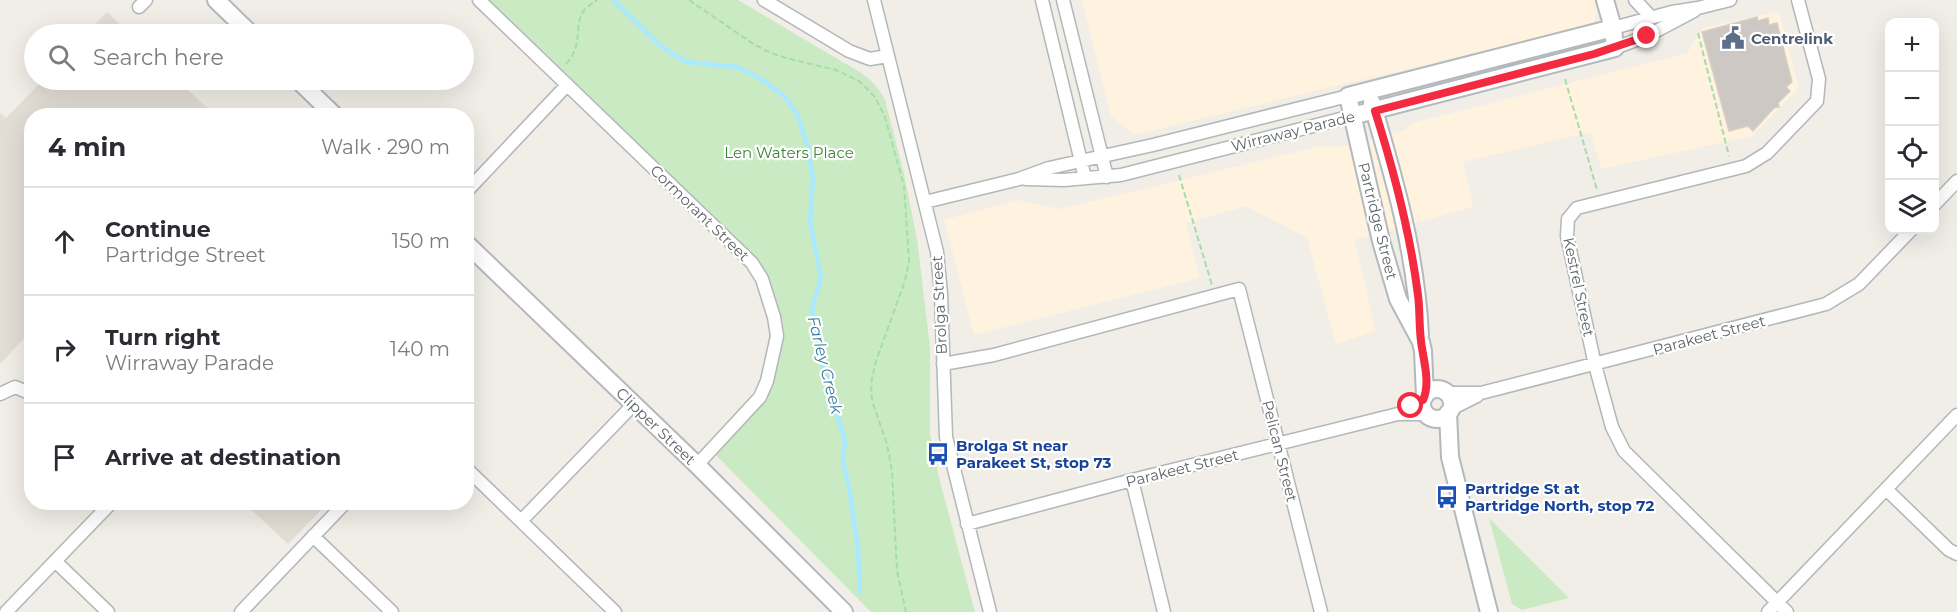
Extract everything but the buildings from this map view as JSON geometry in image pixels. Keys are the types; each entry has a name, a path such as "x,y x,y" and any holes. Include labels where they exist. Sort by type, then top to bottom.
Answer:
{"street":[{"path":"216,0 241,24"},
{"name":"Cormorant Street","path":"479,0 752,264 762,279 774,317 777,336 767,381 760,397 697,465"},
{"path":"764,0 849,51 870,59 887,56"},
{"name":"Brolga Street","path":"874,0 937,252 946,437 990,612"},
{"path":"1042,0 1085,178"},
{"path":"1063,0 1107,177"},
{"path":"1605,0 1616,48"},
{"path":"1635,0 1651,17"},
{"name":"Wirraway Parade","path":"925,202 1019,179 1049,168 1103,157 1369,91 1651,17 1730,0"},
{"name":"Kestrel Street","path":"1787,612 1624,451 1612,427 1595,365 1567,236 1568,219 1577,208 1733,170 1746,166 1767,153 1817,101 1820,79 1798,0"},
{"name":"Wirraway Parade","path":"1019,179 1052,180 1122,175 1616,48 1647,36 1698,8"},
{"path":"474,184 567,85"},
{"path":"308,90 327,108"},
{"name":"Partridge Street","path":"1369,91 1399,193 1411,246 1419,298 1426,407 1450,457 1489,612"},
{"name":"Partridge Street","path":"1348,96 1381,241 1398,299 1444,392"},
{"path":"1939,201 1957,181"},
{"name":"Parakeet Street","path":"1444,392 1481,393 1826,304 1859,284 1907,234"},
{"name":"Clipper Street","path":"474,251 697,465 844,612"},
{"name":"Pelican Street","path":"1215,296 1239,290 1322,612"},
{"path":"943,364 994,355 1215,296"},
{"path":"0,394 15,387 24,391"},
{"path":"1433,390 1444,392 1451,400 1449,411 1441,418 1426,407 1433,390"},
{"name":"Parakeet Street","path":"1449,411 1481,393"},
{"path":"521,520 634,404"},
{"name":"Parakeet Street","path":"968,524 1132,480 1426,407"},
{"name":"Partridge Street","path":"1449,411 1450,457"},
{"path":"1768,612 1957,415"},
{"path":"474,476 615,612"},
{"path":"1132,480 1164,612"},
{"path":"1887,489 1949,550 1957,554"},
{"path":"6,612 104,510"},
{"path":"241,612 338,510"},
{"path":"314,536 392,612"},
{"path":"55,561 108,612"}],"path":[{"path":"556,74 572,57 578,44 579,22 584,10 597,0"},
{"path":"689,0 755,45 771,53 836,70 859,81 875,97 885,117 904,186 909,261 905,281 876,361 871,383 872,401 887,444 892,472 897,571 906,612"},
{"path":"1698,33 1733,170"},
{"path":"1565,79 1600,202"},
{"path":"1179,175 1215,296"}],"shaded area":[{"path":"1082,0 1594,0 1597,13 1593,24 1134,135 1111,116"},
{"path":"1779,11 1799,88 1752,136 1601,169 1591,132 1463,162 1473,207 1354,240 1376,331 1336,344 1307,238 1246,206 1186,223 1200,278 974,335 944,220 1017,200 1060,209 1320,146 1345,146 1405,130 1412,123 1687,53 1703,28"},
{"path":"107,12 120,24 96,24"},
{"path":"33,90 188,90 207,108 24,108 24,338 0,364 0,113 6,118"},
{"path":"252,510 321,510 288,544"}],"green space":[{"name":"Len Waters Place","path":"479,0 738,0 858,71 877,87 885,100 904,174 917,239 930,347 930,434 939,478 975,612 871,612 711,450 760,397 777,336 762,279"},
{"path":"1489,518 1569,598 1522,610 1512,604"}],"waterway":[{"name":"Farley Creek","path":"613,0 662,47 686,62 738,67 764,81 785,97 798,116 807,145 813,178 810,221 821,277 812,309 819,352 845,441 843,461 858,548 860,592"}],"place":[{"name":"Centrelink","path":"1733,38"},
{"name":"Brolga St near Parakeet St, stop 73","path":"938,454"},
{"name":"Partridge St at Partridge North, stop 72","path":"1447,497"}],"route":[{"path":"1411,406 1423,400 1426,387 1419,298 1411,246 1399,193 1375,111 1616,48 1647,36"}]}
